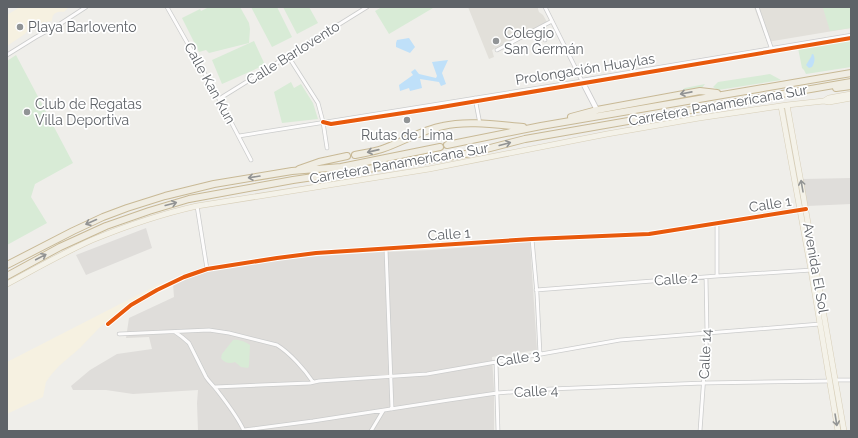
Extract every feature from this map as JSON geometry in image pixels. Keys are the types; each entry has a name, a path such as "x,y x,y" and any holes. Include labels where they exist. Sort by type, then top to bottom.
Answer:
{"highway":[{"name":"Carretera Panamericana Sur","path":"447,146 533,127 851,73"},
{"name":"Carretera Panamericana Sur","path":"7,276 60,247 106,226 189,199 293,180 471,153 525,139 851,82"},
{"path":"815,88 851,86"},
{"path":"541,126 597,110 700,91 724,94"},
{"name":"Carretera Panamericana Sur","path":"355,155 383,149 426,130 444,125 480,124 533,127"},
{"name":"Carretera Panamericana Sur","path":"7,265 72,231 127,208 165,196 214,184 292,171 340,167 440,147"},
{"name":"Carretera Panamericana Sur","path":"292,171 347,156"}],"main road":[{"path":"824,101 829,98 851,94"},
{"path":"7,284 93,240 168,213 197,206 428,169 607,134 699,118 784,105 824,101 830,102 851,98"},
{"name":"Avenida El Sol","path":"784,105 833,380 838,431"},
{"name":"Avenida El Sol","path":"814,270 820,324 844,431"}],"street":[{"path":"7,55 86,7"},
{"name":"Calle Kan Kun","path":"167,7 219,99 251,160"},
{"name":"Calle Barlovento","path":"219,99 367,7"},
{"path":"544,7 597,110"},
{"path":"758,7 772,50"},
{"path":"498,50 552,21"},
{"path":"539,28 545,40"},
{"name":"Prolongación Huaylas","path":"239,136 851,36"},
{"path":"288,56 318,103 327,148"},
{"path":"475,98 480,124"},
{"path":"197,206 207,269"},
{"name":"Calle 1","path":"108,324 131,305 157,290 184,277 207,269 316,253 532,239 649,234 803,210"},
{"path":"717,223 717,276"},
{"path":"532,239 540,354"},
{"path":"386,249 392,409"},
{"name":"Calle 2","path":"536,290 814,270"},
{"name":"Calle 14","path":"700,431 707,333 706,277"},
{"name":"Calle 3","path":"214,387 427,374 620,340 820,324"},
{"path":"119,334 209,330 278,344 313,382"},
{"path":"176,332 189,343 209,382 244,430"},
{"path":"496,362 498,431"},
{"name":"Calle 4","path":"244,430 383,411 497,393 550,389 704,383 851,380"},
{"path":"371,431 383,411"}],"shaded area":[{"name":"Colegio San Germán","path":"468,7 538,7 539,12 543,15 547,22 492,50 494,57 489,59"},
{"path":"754,7 851,7 851,28 767,42"},
{"path":"851,178 851,204 807,206 803,179"},
{"path":"146,228 152,248 86,275 76,255"},
{"path":"530,242 537,350 492,357 494,431 198,431 198,390 133,394 106,390 73,390 71,386 90,370 117,354 152,349 149,337 126,338 129,318 174,297 173,284 216,269 275,259 432,250"}],"green space":[{"path":"209,7 240,7 249,23 249,43 209,53 206,50 199,52 182,18 200,9 201,11"},
{"path":"251,7 277,7 292,37 272,47"},
{"path":"283,7 309,7 318,23 297,34"},
{"path":"382,7 433,8 389,34 375,11"},
{"path":"851,7 851,28 830,31 823,8"},
{"path":"851,39 851,67 806,74 802,68 798,48"},
{"path":"254,41 265,65 222,84 212,60"},
{"name":"Club de Regatas Villa Deportiva","path":"16,55 73,163 35,184 31,197 47,223 7,245 7,61"},
{"path":"770,74 781,80 718,90 713,87 718,82"},
{"path":"291,82 294,88 301,84 313,103 318,119 282,123 274,92"},
{"path":"705,84 701,89 679,93 685,88"},
{"path":"233,340 242,341 250,345 248,368 241,367 235,362 229,363 222,360 222,354"}],"sand":[{"name":"Playa Barlovento","path":"20,7 69,7 64,12 55,13 52,21 39,23 30,28 25,34 7,46 7,15"},
{"path":"161,283 162,286 151,291 116,314 59,366 46,382 43,397 7,414 7,362"}],"water":[{"path":"409,38 415,47 410,53 396,47 397,40"},
{"path":"812,54 814,56 814,61 812,67 809,68 806,65"},
{"path":"448,60 442,73 446,84 441,86 439,82 420,79 422,88 410,91 409,88 400,91 399,85 413,75 411,72 415,69 419,74 436,78 437,76 432,62"}],"cycle path":[{"path":"323,122 331,124 436,108 851,38"},
{"path":"108,324 131,305 157,290 184,277 207,269 316,253 532,239 649,234 806,209"}],"place":[{"name":"Playa Barlovento","path":"20,27"},
{"name":"Colegio San Germán","path":"496,41"},
{"name":"Club de Regatas Villa Deportiva","path":"27,112"},
{"name":"Rutas de Lima","path":"407,120"}]}
